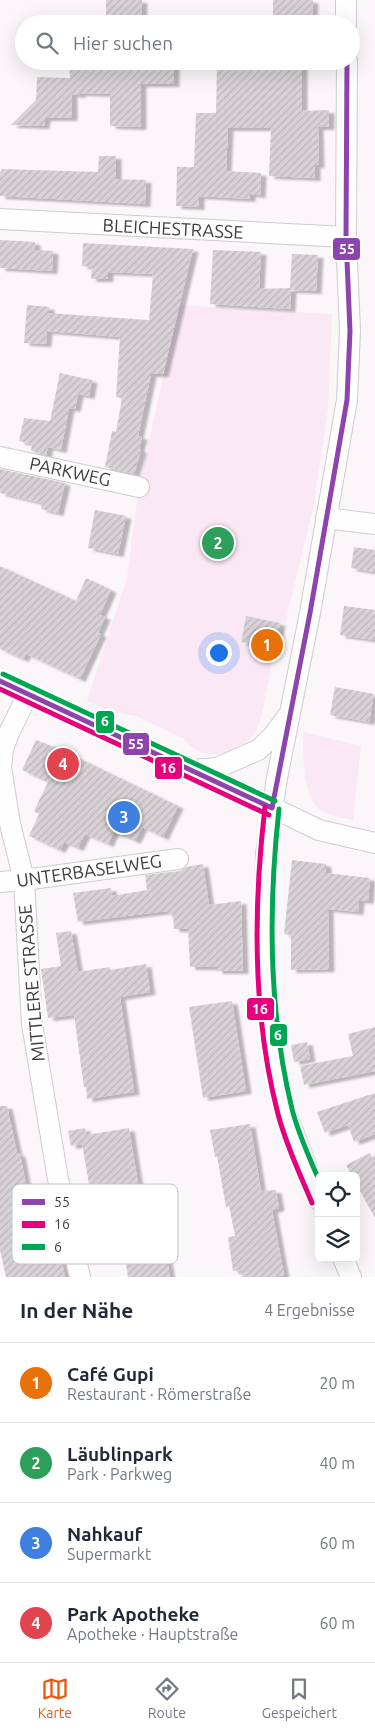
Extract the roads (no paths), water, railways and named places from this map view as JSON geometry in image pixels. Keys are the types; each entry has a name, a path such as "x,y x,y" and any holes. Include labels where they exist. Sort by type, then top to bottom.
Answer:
{"street":[{"path":"346,0 346,15"},
{"path":"315,1189 286,1113 276,1069 270,1028 264,948 266,854 272,808 310,613 347,400 350,331 346,237 347,70"},
{"name":"BLEICHESTRASSE","path":"0,219 346,237"},
{"name":"PARKWEG","path":"0,458 139,487"},
{"path":"326,518 375,524"},
{"path":"0,681 319,830 375,843"},
{"name":"MITTLERE STRASSE","path":"28,694 3,749 1,767 10,824 24,880 32,1024 59,1184"},
{"path":"192,770 217,768 258,750 273,736 290,714"},
{"name":"UNTERBASELWEG","path":"0,882 178,859"},
{"path":"345,1262 351,1277"},
{"name":"MITTLERE STRASSE","path":"77,1264 80,1277"}],"place":[{"name":"Läublinpark","path":"218,543"},
{"name":"Café Gupi","path":"267,645"},
{"name":"Park Apotheke","path":"63,764"},
{"name":"Nahkauf","path":"124,817"}]}
